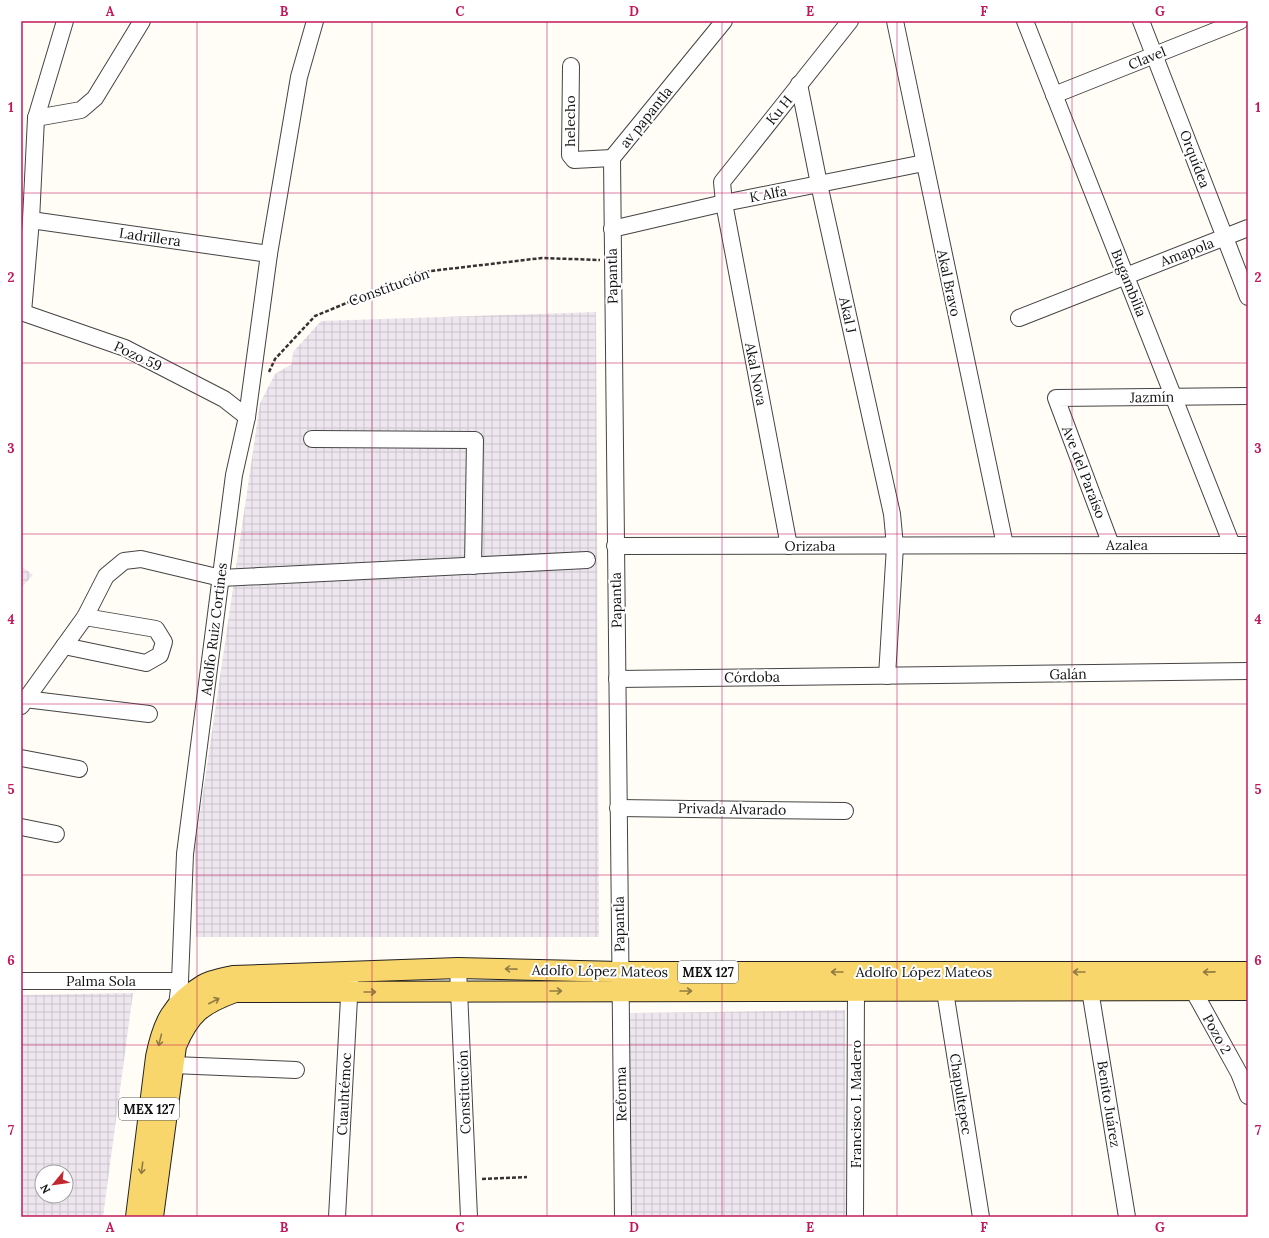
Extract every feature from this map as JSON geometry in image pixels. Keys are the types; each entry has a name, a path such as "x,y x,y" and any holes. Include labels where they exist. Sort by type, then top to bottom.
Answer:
{"main road":[{"name":"Adolfo López Mateos","path":"177,1005 204,984 233,976 458,968 943,981 1188,981 1248,990"},
{"name":"Adolfo López Mateos","path":"184,1026 201,1008 217,998 235,992 856,990 943,981 1090,990 1188,981 1248,972"},
{"name":"Adolfo Ruiz Cortines","path":"136,1217 156,1057 160,1036 167,1018 177,1005"},
{"name":"MEX 127","path":"153,1217 173,1064 176,1046 184,1026"}],"street":[{"path":"22,312 31,220 26,200 36,118 65,21"},
{"path":"36,118 81,110 95,98 142,21"},
{"name":"Adolfo Ruiz Cortines","path":"184,1026 177,1005 180,981 185,854 234,475 247,417 269,254 299,77 315,21"},
{"name":"av papantla","path":"612,228 612,158 724,21"},
{"name":"Ku H","path":"724,203 722,182 850,21"},
{"name":"Akal Bravo","path":"895,21 1005,546"},
{"name":"Bugambilia","path":"1025,21 1174,397 1240,545"},
{"name":"Orquídea","path":"1142,21 1248,297"},
{"name":"Clavel","path":"1054,95 1240,21"},
{"name":"helecho","path":"571,66 570,155 574,160 612,158"},
{"name":"Akal J","path":"799,84 819,184 892,514 895,546 887,676"},
{"name":"K Alfa","path":"612,228 724,203 924,164"},
{"name":"Akal Nova","path":"724,203 789,546"},
{"name":"Ladrillera","path":"31,220 269,254"},
{"name":"Papantla","path":"612,228 620,972"},
{"name":"Amapola","path":"1019,318 1248,228"},
{"name":"Pozo 59","path":"22,312 125,348 224,399 247,417"},
{"name":"Jazmín","path":"1056,398 1248,396"},
{"name":"Ave del Paraíso","path":"1056,398 1111,545"},
{"path":"312,439 475,440 473,566"},
{"name":"Azalea","path":"1005,546 1240,545"},
{"name":"Orizaba","path":"615,546 1005,546"},
{"path":"23,703 85,617 106,576 124,561 141,558 221,578 587,560"},
{"path":"64,646 146,663 160,655 164,642 156,629 85,617"},
{"name":"Galán","path":"887,676 1248,671"},
{"name":"Córdoba","path":"617,679 887,676"},
{"path":"23,703 149,714"},
{"path":"21,758 80,769"},
{"name":"Privada Alvarado","path":"618,808 845,811"},
{"path":"21,827 56,834"},
{"name":"Constitución","path":"458,968 469,1217"},
{"name":"Cuauhtémoc","path":"337,1217 350,971"},
{"name":"Reforma","path":"620,972 624,1217"},
{"name":"Palma Sola","path":"21,981 180,981"},
{"name":"Chapultepec","path":"943,981 981,1217"},
{"name":"Pozo 2","path":"1188,981 1239,1073 1248,1096"},
{"name":"Francisco I. Madero","path":"856,990 856,1217"},
{"name":"Benito Juárez","path":"1090,990 1127,1217"},
{"path":"173,1064 296,1070"}],"path":[{"name":"Constitución","path":"266,378 275,359 315,316 422,272 542,258 612,261"},
{"path":"467,1180 527,1177"}],"shaded area":[{"path":"596,312 599,937 196,937 195,848 260,403 275,374 292,364 293,352 321,321"},
{"path":"21,566 33,575 21,588"},
{"path":"133,993 103,1217 21,1217 21,995"},
{"path":"845,1010 846,1217 629,1217 630,1013"}]}
